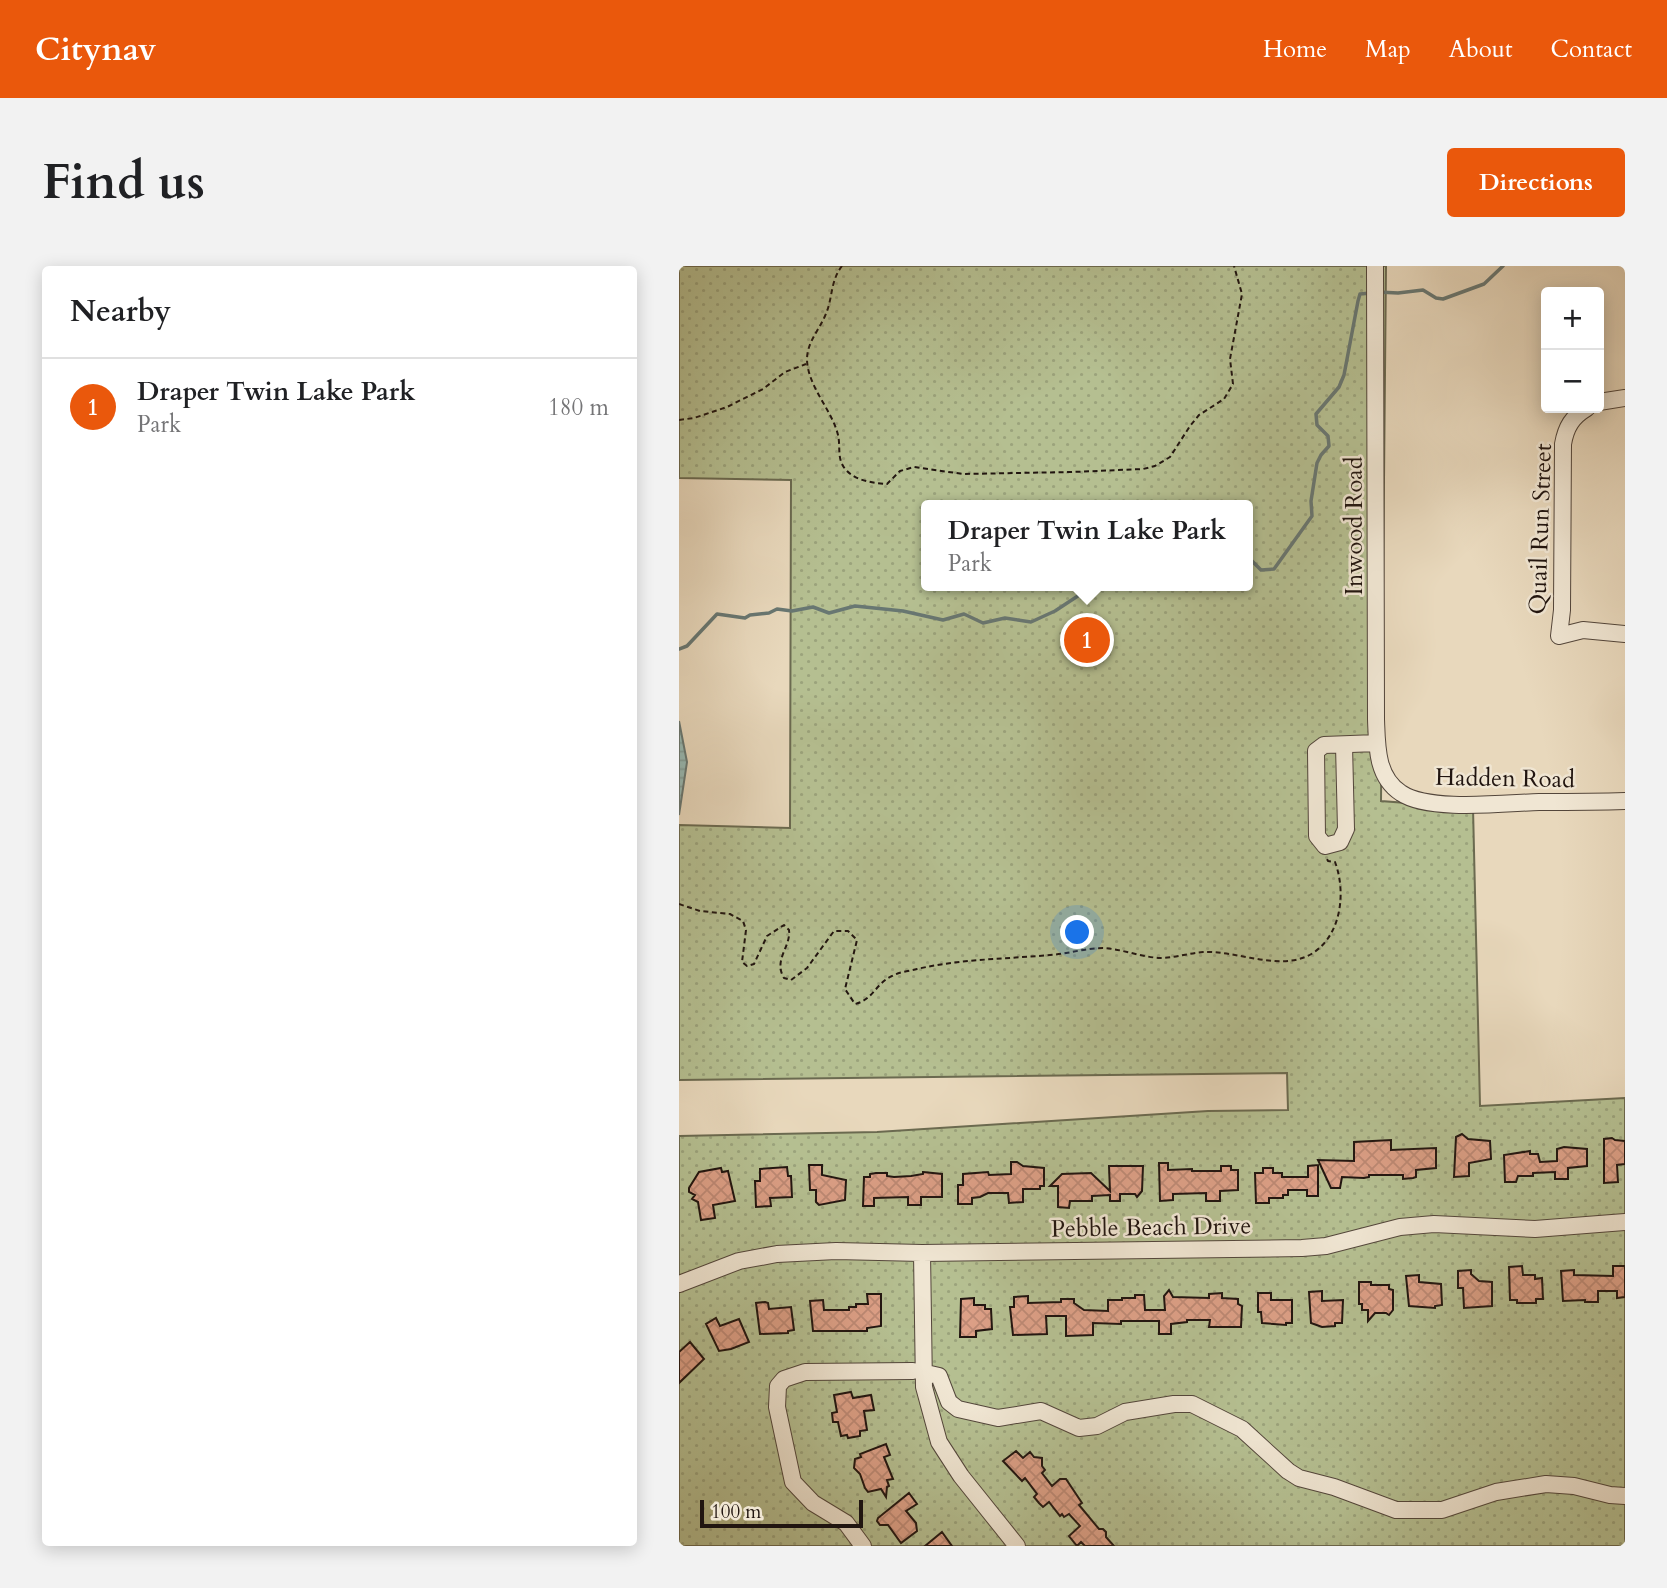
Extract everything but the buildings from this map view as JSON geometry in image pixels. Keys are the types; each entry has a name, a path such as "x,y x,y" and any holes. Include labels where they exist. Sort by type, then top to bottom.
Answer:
{"street":[{"name":"Inwood Road","path":"1375,266 1377,743 1378,761 1390,782"},
{"path":"1604,401 1625,398"},
{"name":"Quail Run Street","path":"1578,413 1565,431 1563,444 1562,610 1559,636 1583,630 1625,634"},
{"path":"1344,745 1346,829 1340,842 1325,846 1317,836 1316,751 1324,745 1377,743"},
{"name":"Hadden Road","path":"1390,782 1401,793 1435,803 1488,805 1625,801"},
{"name":"Pebble Beach Drive","path":"679,1284 739,1261 777,1254 836,1251 922,1253 1302,1248 1326,1246 1400,1227 1422,1225 1535,1228 1625,1222"},
{"path":"922,1253 924,1387 939,1442 961,1476 1017,1546"},
{"path":"863,1546 846,1523 813,1503 793,1482 777,1407 778,1386 784,1379 805,1372 919,1372 940,1379 949,1402 958,1409 998,1418 1038,1411 1079,1428 1092,1428 1130,1411 1192,1404 1242,1429 1299,1478 1334,1487 1396,1510 1442,1510 1496,1492 1546,1484 1574,1486 1625,1496"}],"path":[{"path":"842,266 836,274 825,317 808,348 807,364 838,435 839,458 846,470 870,483 887,484 900,471 914,467 992,475 1155,466 1170,457 1199,415 1224,399 1233,384 1230,359 1242,295 1234,266"},
{"path":"679,420 727,407 763,388 785,372 807,364"},
{"path":"679,904 700,911 730,914 743,921 746,930 742,962 747,966 754,964 759,957 767,936 784,925 789,930 790,938 780,960 780,971 784,978 791,980 807,968 834,931 848,931 857,940 845,989 855,1004 863,1002 874,993 881,982 893,975 952,962 1053,955 1101,948 1159,958 1203,952 1288,961 1313,953 1330,934 1340,913 1342,879 1335,862 1328,862 1327,859"}],"green space":[{"path":"679,266 1386,266 1381,801 1473,808 1480,1106 1625,1098 1625,1546 679,1546 679,1136 877,1132 1208,1111 1288,1110 1287,1073 679,1080 679,825 790,828 791,480 679,478"}],"water":[{"path":"679,721 687,762 679,815"}],"waterway":[{"path":"1378,292 1423,290 1443,299 1484,284 1503,266"},
{"path":"1253,562 1261,570 1274,569 1312,516 1311,501 1317,463 1329,446 1328,436 1317,425 1316,414 1339,387 1344,375 1360,294 1371,293"},
{"path":"679,649 687,646 717,614 745,618 777,609 792,611 813,607 829,613 855,606 903,611 943,620 964,614 983,623 1005,618 1031,622 1055,611 1085,591"}],"place":[{"name":"Draper Twin Lake Park","path":"1087,640"}]}
